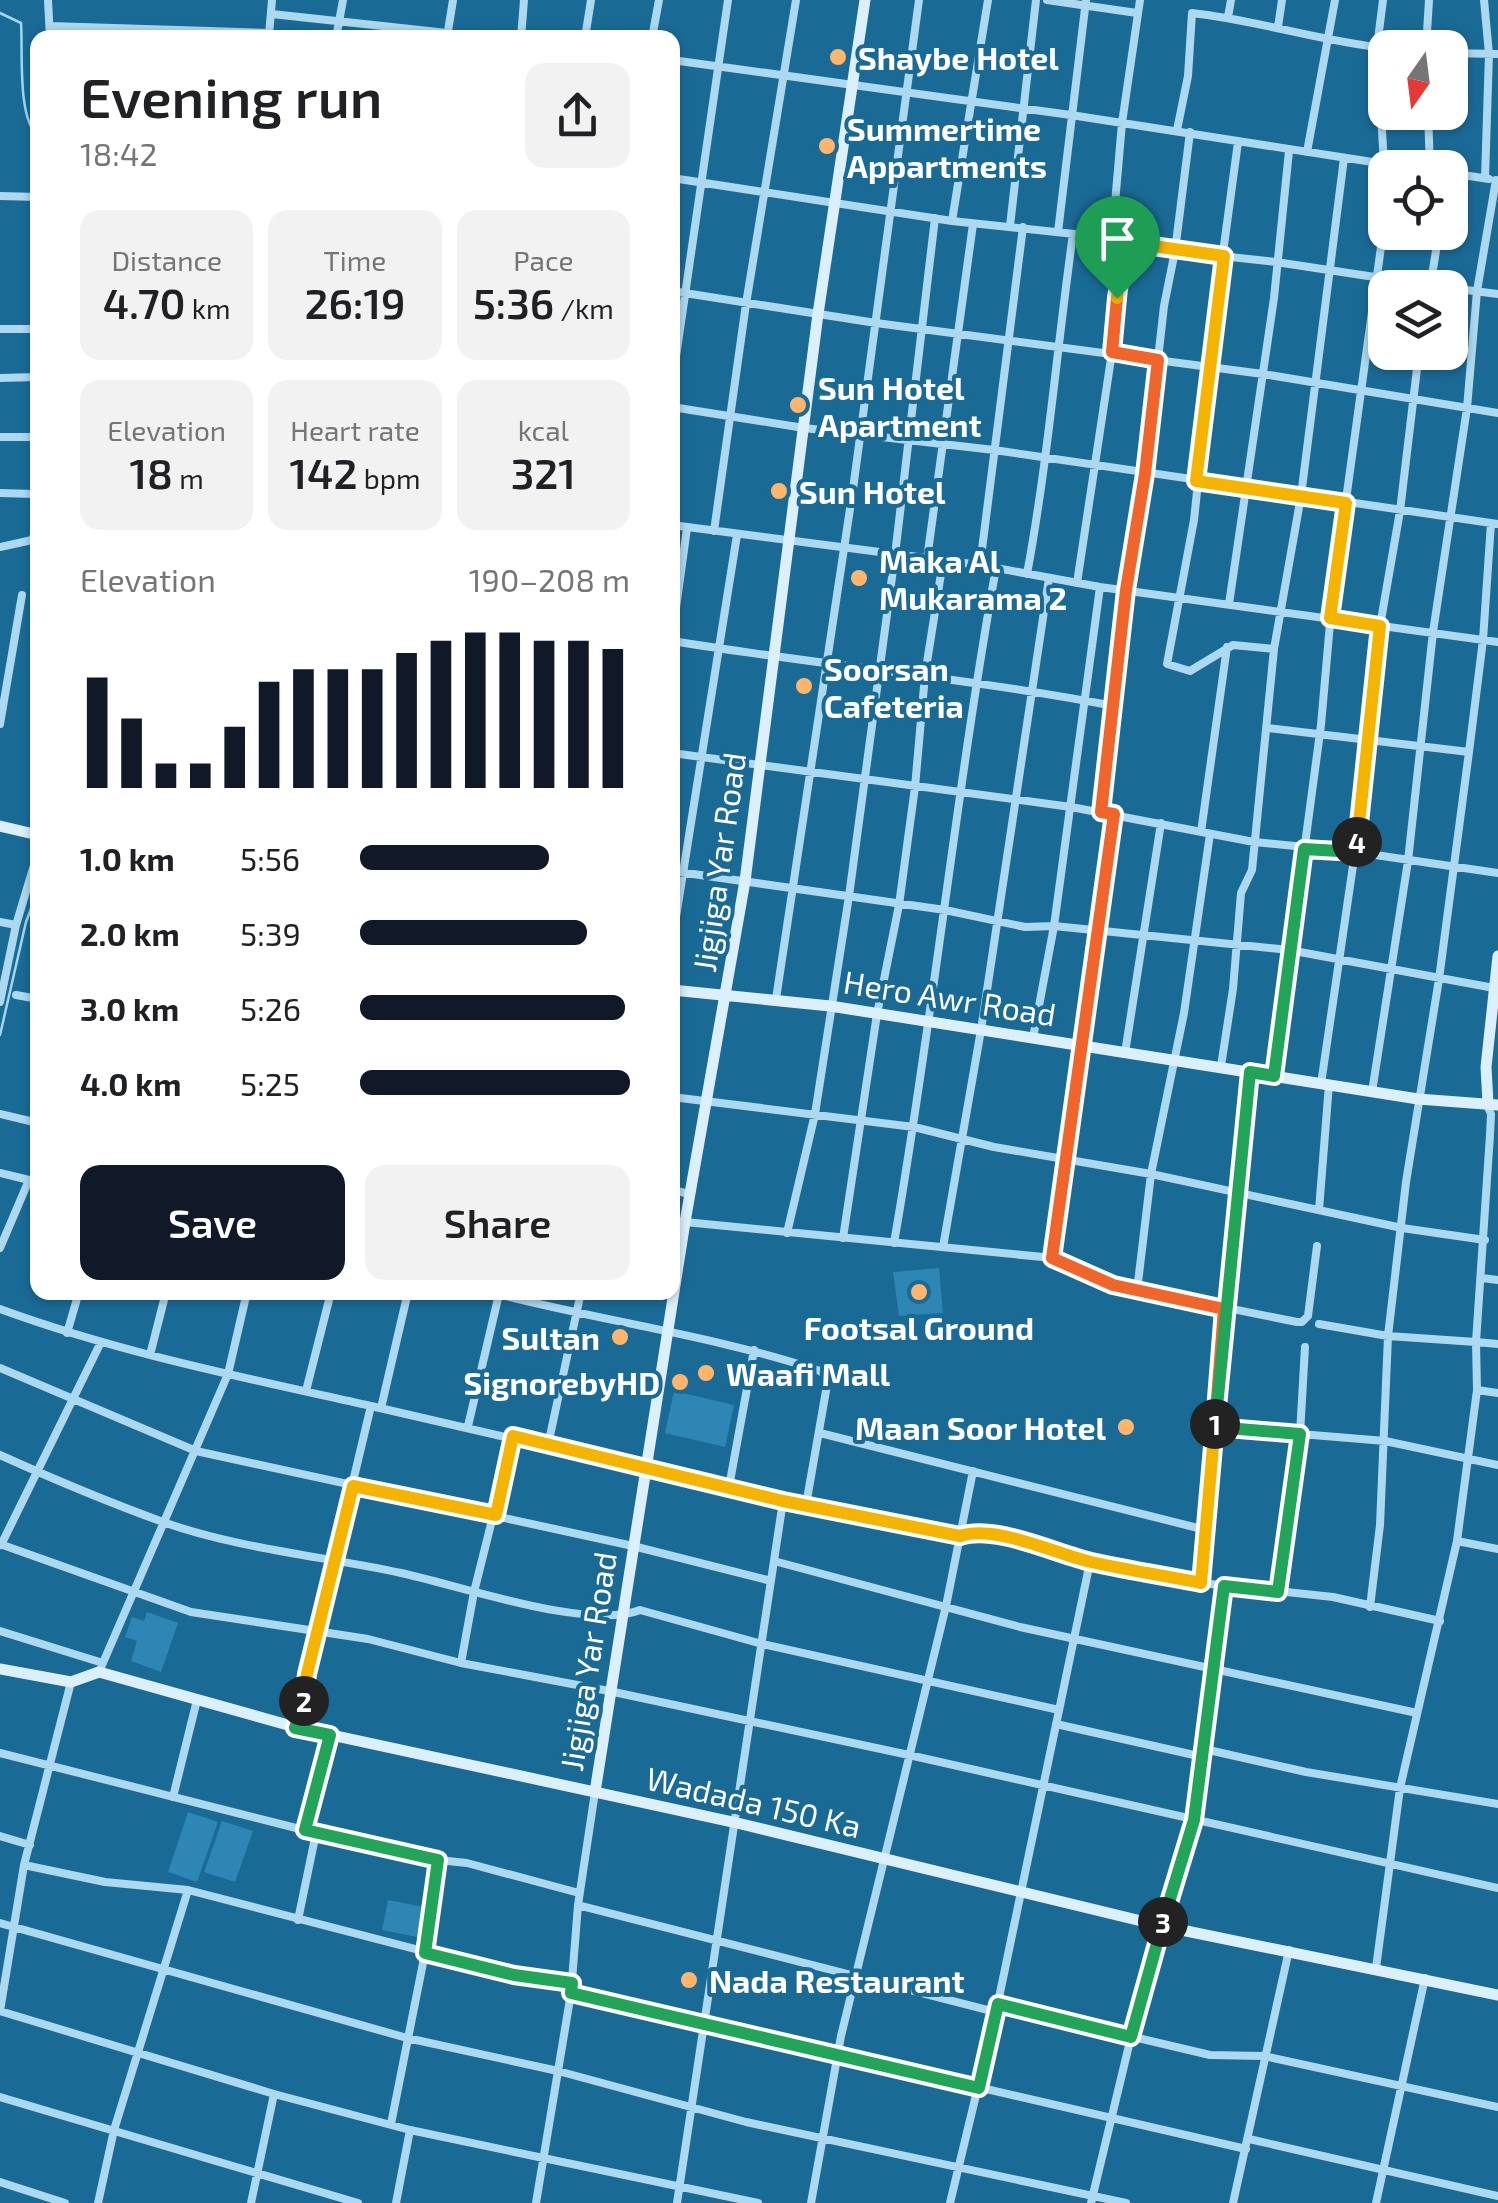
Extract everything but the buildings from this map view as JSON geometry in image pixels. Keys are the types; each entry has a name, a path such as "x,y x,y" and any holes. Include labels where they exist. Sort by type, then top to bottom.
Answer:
{"street":[{"path":"48,0 50,30"},
{"path":"269,30 272,0"},
{"path":"337,30 343,0"},
{"path":"272,14 448,30 453,0"},
{"path":"521,30 524,0"},
{"path":"586,30 591,0"},
{"path":"653,30 659,0"},
{"path":"680,339 728,0"},
{"path":"714,531 746,304 796,0"},
{"name":"Jigjiga Yar Road","path":"680,1253 745,881 818,314 864,0"},
{"path":"776,999 812,771 919,0"},
{"path":"952,221 988,0"},
{"path":"1010,226 1036,0"},
{"path":"1047,0 1086,2 1137,13"},
{"path":"1112,238 1122,123 1140,0"},
{"path":"1177,130 1188,76 1190,0"},
{"path":"1228,17 1231,0"},
{"path":"1278,27 1282,0"},
{"path":"1307,152 1335,0"},
{"path":"1382,30 1383,0"},
{"path":"1427,30 1428,0"},
{"path":"1484,0 1494,54 1485,178"},
{"path":"1058,232 1086,2"},
{"path":"1192,14 1228,17 1328,41 1368,46"},
{"path":"50,26 147,30"},
{"path":"408,30 409,26"},
{"path":"1468,53 1494,54"},
{"path":"680,61 1177,130 1368,162"},
{"path":"1101,812 1126,590 1190,132"},
{"path":"1238,142 1194,520 1167,664 1190,671 1202,667 1228,647 1274,649"},
{"path":"1229,604 1248,489 1289,151"},
{"path":"1221,1066 1233,989 1241,893 1252,870 1274,649 1301,496 1344,158"},
{"path":"1372,1092 1408,861 1433,632 1467,408 1477,291 1497,180 1468,175"},
{"path":"680,179 973,224 1112,238 1368,277"},
{"path":"0,196 30,197"},
{"path":"787,1233 815,1114 849,896 935,218"},
{"path":"927,559 973,224"},
{"path":"980,565 1022,226"},
{"path":"1028,574 1074,234"},
{"path":"1077,582 1112,352 1124,242"},
{"path":"1468,290 1498,294"},
{"path":"680,292 876,323 1263,374 1498,412"},
{"path":"0,329 30,329"},
{"path":"1274,1076 1368,343"},
{"path":"1319,1210 1325,1084 1356,852 1380,626 1400,511 1416,370"},
{"path":"0,378 30,377"},
{"path":"680,408 1494,524 1470,752 1439,979 1418,1098 1388,1336 1380,1525 1370,1607"},
{"path":"0,436 30,437"},
{"path":"0,493 30,494"},
{"path":"680,527 980,565 1100,587 1498,642"},
{"path":"680,580 687,528"},
{"path":"680,899 737,535"},
{"path":"0,547 30,540"},
{"path":"842,1238 898,904 915,787 925,675 943,561"},
{"path":"894,1243 930,1022 975,682 996,568"},
{"path":"943,1247 982,1030 1049,578"},
{"path":"1033,1038 1054,926 1100,587"},
{"path":"0,724 22,595"},
{"path":"680,641 825,664 975,682 1114,706"},
{"path":"1137,1290 1151,1174 1184,1013 1228,647"},
{"path":"1268,728 1470,752"},
{"path":"680,755 1071,806 1254,842 1498,873"},
{"path":"1052,1258 1114,814"},
{"path":"1125,1054 1161,823"},
{"path":"0,826 30,833"},
{"path":"680,872 945,910 1025,927 1054,926 1289,950 1494,988"},
{"path":"0,1002 30,879"},
{"path":"0,922 16,925"},
{"path":"1376,1968 1400,1788 1457,1540 1477,1390 1476,1342 1491,1104 1486,1067 1498,963"},
{"name":"Hero Awr Road","path":"680,990 830,1006 1372,1092 1491,1104"},
{"path":"16,995 30,998"},
{"path":"1201,1583 1224,1309 1250,1072"},
{"path":"680,1098 914,1127 1402,1228 1485,1240"},
{"path":"0,1114 30,1121"},
{"path":"0,1173 30,1181"},
{"path":"0,1248 30,1188"},
{"path":"680,1192 690,1194"},
{"path":"685,1222 1052,1258 1098,1280 1297,1322 1306,1320 1317,1246"},
{"path":"1486,1226 1498,1228"},
{"path":"1482,1278 1498,1280"},
{"path":"66,1333 76,1300"},
{"path":"150,1354 164,1300"},
{"path":"0,1669 72,1682 101,1668 228,1374 245,1300"},
{"path":"306,1391 329,1300"},
{"path":"295,1728 304,1704 304,1689 353,1486 406,1300"},
{"path":"468,1426 495,1300"},
{"path":"523,1300 754,1350 826,1376 806,1505"},
{"path":"548,1444 579,1300"},
{"name":"Jigjiga Yar Road","path":"536,2203 571,1988 579,1893 609,1690 672,1300"},
{"path":"0,1309 66,1333 228,1374 548,1444 783,1501 960,1536 979,1533 1004,1537 1090,1562 1201,1583 1333,1598 1440,1620"},
{"path":"1319,1324 1388,1336 1498,1344"},
{"path":"100,1342 0,1545 191,1612 319,1631 413,1649 460,1663 609,1690 1498,1888"},
{"path":"1278,1592 1300,1434 1305,1347"},
{"path":"729,1487 754,1350"},
{"path":"0,1368 196,1451 633,1546 770,1582"},
{"path":"1477,1390 1498,1393"},
{"path":"1215,1427 1385,1441 1498,1466"},
{"path":"820,1433 1206,1530"},
{"path":"460,1663 513,1436"},
{"path":"0,1455 164,1522 210,1536 544,1608 623,1617 640,1610 762,1644 1059,1710"},
{"path":"811,2203 855,1976 946,1606 973,1471"},
{"path":"676,2203 783,1501"},
{"path":"1457,1540 1498,1549"},
{"path":"774,1560 1075,1638 1416,1713"},
{"path":"950,2203 997,2008 1090,1562"},
{"path":"1092,2199 1131,2037 1194,1820 1224,1586"},
{"path":"0,1630 101,1668"},
{"name":"Wadada 150 Ka","path":"101,1668 295,1728 734,1822 1162,1926 1498,1995"},
{"path":"72,1682 24,1864 0,2011 274,2094 410,2130 758,2203"},
{"path":"173,1797 197,1700"},
{"path":"1056,1724 1498,1804"},
{"path":"305,1830 330,1735"},
{"path":"0,1754 316,1833 467,1863 579,1893"},
{"path":"298,1920 316,1833"},
{"path":"0,1836 30,1844"},
{"path":"390,2124 425,1953 438,1860"},
{"path":"24,1864 104,1882 188,1890 425,1953 979,2088 1384,2169 1498,2196"},
{"path":"98,2203 137,2050 188,1890"},
{"path":"578,1905 855,1976 1210,2056 1264,2056 1498,2107"},
{"path":"0,1923 407,2038 558,2071 690,2108 1092,2199 1126,2203"},
{"path":"1233,2203 1289,1950"},
{"path":"1376,2203 1424,1978"},
{"path":"250,2203 274,2094"},
{"path":"0,2098 358,2203"},
{"path":"396,2203 410,2130"},
{"path":"0,2182 65,2203"}],"shaded area":[{"name":"Footsal Ground","path":"939,1268 943,1313 899,1316 893,1272"},
{"path":"674,1391 734,1405 725,1447 665,1433"},
{"path":"147,1612 178,1623 161,1672 131,1661 137,1641 125,1637 132,1617 144,1621"},
{"path":"188,1812 218,1822 197,1882 168,1872"},
{"path":"222,1821 253,1831 235,1882 204,1872"},
{"path":"388,1900 424,1907 417,1937 382,1930"}],"waterway":[{"path":"0,13 21,23 22,83 30,124"},
{"path":"0,1035 30,911"}],"place":[{"name":"Shaybe Hotel","path":"838,57"},
{"name":"Summertime Appartments","path":"827,146"},
{"name":"Sun Hotel Apartment","path":"798,405"},
{"name":"Sun Hotel","path":"779,491"},
{"name":"Maka Al Mukarama 2","path":"859,578"},
{"name":"Soorsan Cafeteria","path":"804,686"},
{"name":"Footsal Ground","path":"919,1292"},
{"name":"Sultan","path":"620,1337"},
{"name":"Waafi Mall","path":"706,1373"},
{"name":"SignorebyHD","path":"680,1382"},
{"name":"Maan Soor Hotel","path":"1126,1427"},
{"name":"Nada Restaurant","path":"689,1980"}],"route":[{"path":"1117,298 1112,352 1158,360 1101,812 1114,814 1052,1258 1113,1285 1224,1309 1201,1583 1090,1562 1004,1537 979,1533 960,1536 783,1501 513,1436 496,1515 353,1486 307,1674 304,1704 295,1728 330,1735 305,1830 438,1860 425,1953 514,1975 572,1983 571,1993 979,2088 998,2004 1131,2037 1194,1820 1224,1586 1278,1592 1300,1434 1215,1427 1224,1309 1250,1072 1274,1076 1304,849 1356,852 1380,626 1330,618 1346,503 1196,481 1224,256 1124,242 1117,298"}]}
